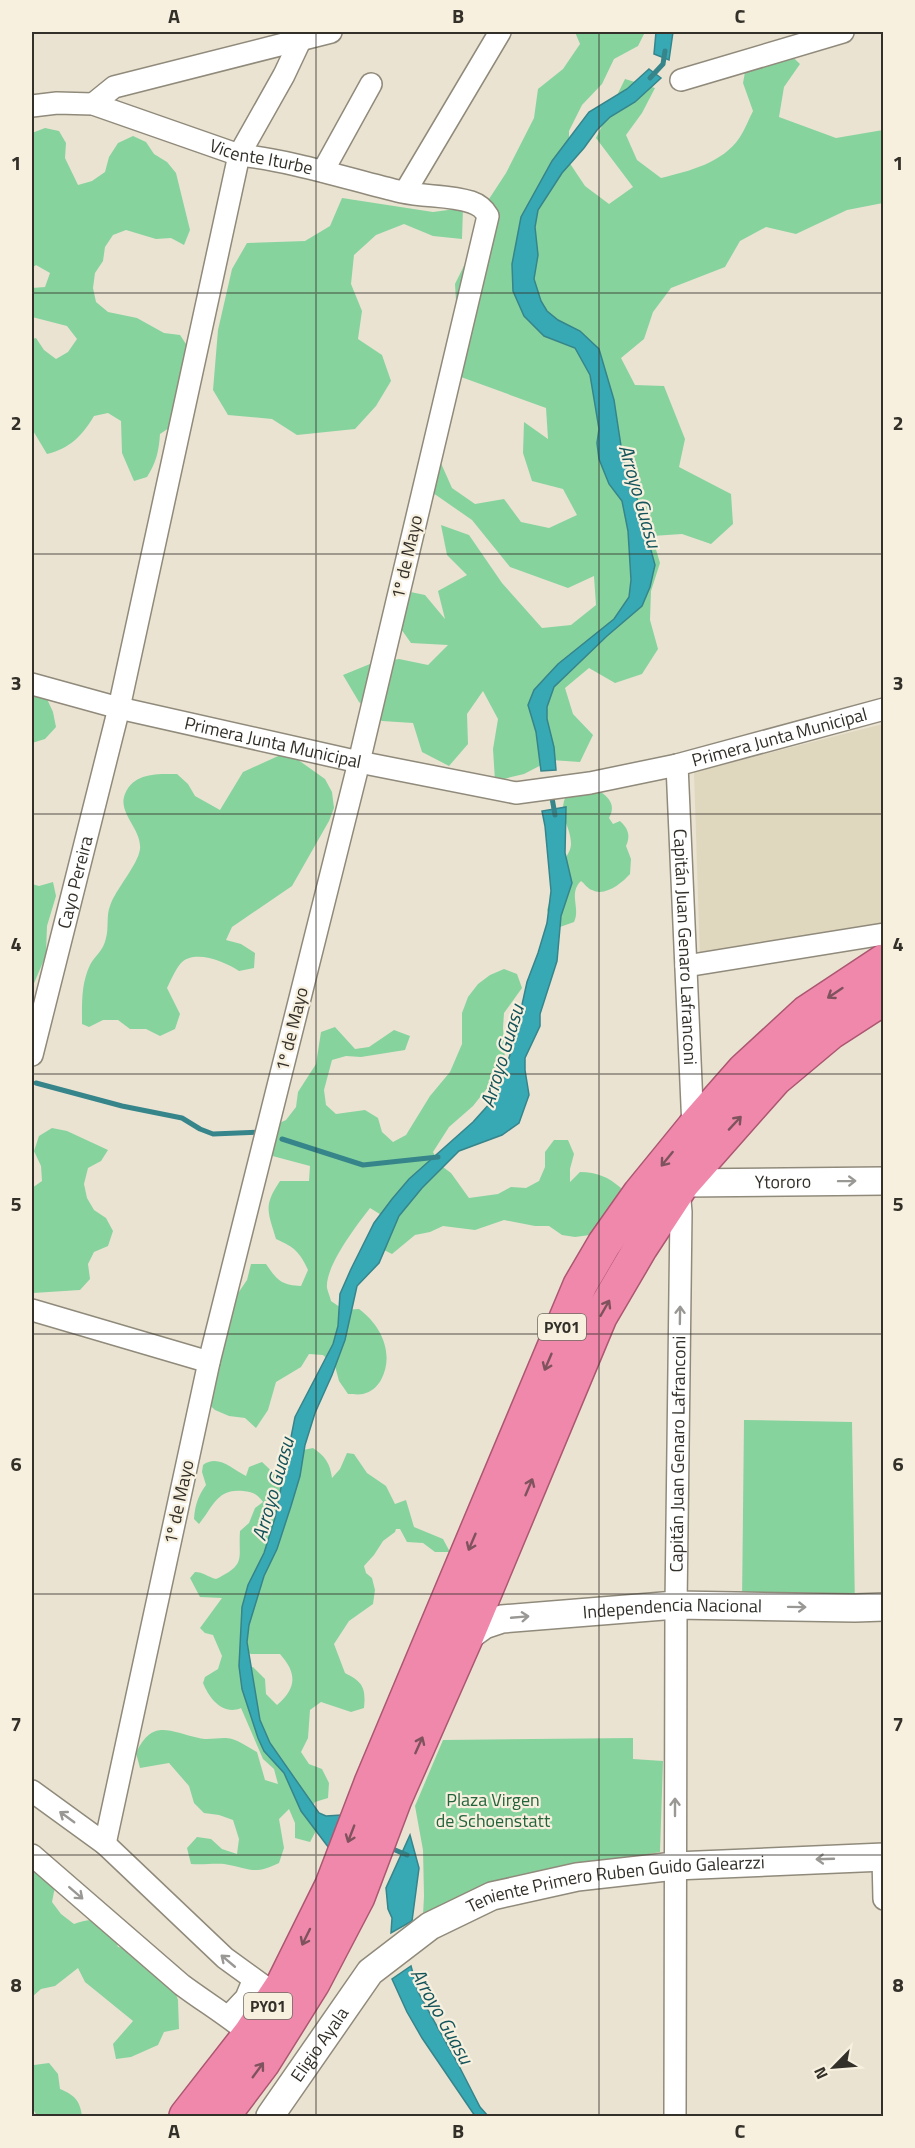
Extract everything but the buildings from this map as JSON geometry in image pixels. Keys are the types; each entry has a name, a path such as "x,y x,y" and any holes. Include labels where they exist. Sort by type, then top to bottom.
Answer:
{"highway":[{"name":"PY01","path":"223,2116 263,2063 313,1983 383,1791 580,1285 604,1244 640,1193 744,1070 807,1012 884,961"},
{"name":"PY01","path":"383,1791 466,1638 600,1317 640,1246 681,1186 775,1079 830,1033 884,998"},
{"name":"PY01","path":"186,2116 239,2025 264,1988 345,1891"}],"street":[{"path":"93,104 114,87 332,32"},
{"path":"405,192 500,32"},
{"path":"681,80 843,32"},
{"name":"Cayo Pereira","path":"32,1055 119,708 239,155 284,75 300,41"},
{"path":"323,171 371,84"},
{"name":"Vicente Iturbe","path":"32,106 57,103 93,104 239,155 323,171 405,192 470,201 482,207 488,216"},
{"name":"1º de Mayo","path":"105,1844 209,1362 359,762 488,216"},
{"name":"Primera Junta Municipal","path":"32,684 119,708 359,762 516,793 590,783 676,765 884,709"},
{"name":"Capitán Juan Genaro Lafranconi","path":"676,765 693,1128"},
{"path":"686,966 884,934"},
{"name":"Ytororo","path":"681,1186 884,1181"},
{"name":"Capitán Juan Genaro Lafranconi","path":"675,2116 676,1605 681,1186"},
{"path":"32,1310 209,1362"},
{"name":"Independencia Nacional","path":"466,1638 484,1625 502,1619 676,1605 884,1607"},
{"path":"32,1791 105,1844 202,1938 264,1988"},
{"path":"32,1855 182,1985 239,2025"},
{"path":"883,1857 884,1899"},
{"name":"Teniente Primero Ruben Guido Galearzzi","path":"370,1972 430,1926 492,1896 577,1877 675,1866 883,1857"},
{"name":"Eligio Ayala","path":"270,2116 370,1972"}],"shaded area":[{"path":"883,724 883,923 700,959 694,772"}],"green space":[{"path":"575,32 645,32 638,46 614,59 602,84 582,105 569,131 569,162 585,186 609,204 633,187 596,138 625,79 655,88 642,113 626,135 637,160 661,178 705,165 733,146 742,134 753,111 743,83 749,50 778,43 800,64 784,87 779,117 836,138 883,130 883,203 847,210 796,234 766,227 740,241 725,267 671,288 653,312 644,339 621,358 635,385 664,386 685,439 679,467 731,494 733,524 711,544 682,534 652,536 660,563 651,591 650,620 658,649 642,674 615,683 589,668 565,688 573,714 593,735 580,762 551,760 524,774 495,781 493,749 498,719 483,691 467,714 468,744 449,766 422,752 413,723 382,721 359,702 343,675 370,664 399,659 428,665 448,645 411,643 394,619 396,589 425,595 445,619 438,591 467,575 447,555 441,525 469,535 502,583 542,628 571,625 596,605 594,576 568,588 510,567 472,520 423,486 440,461 452,488 475,504 504,499 521,522 549,528 577,515 563,489 532,481 523,453 524,422 548,439 546,408 461,377 465,347 457,317 455,284 482,229 489,199 506,173 534,118 538,89 563,69 580,44"},
{"path":"45,128 59,131 66,143 65,158 78,185 92,181 105,172 109,157 118,143 133,136 146,142 154,154 167,162 176,173 190,230 184,245 171,238 156,239 126,230 113,235 105,247 103,261 95,273 93,288 96,302 108,312 137,318 164,333 180,335 188,347 172,426 160,434 153,467 147,477 134,481 122,453 121,421 108,413 94,416 74,441 62,449 47,454 32,429 32,339 36,338 44,350 56,359 68,352 77,339 67,326 32,317 32,288 45,287 50,273 36,265 32,268 32,133"},
{"path":"342,198 433,212 463,208 462,239 433,236 404,224 376,235 354,255 351,284 362,311 358,339 382,355 391,381 376,406 355,429 297,435 272,419 228,415 213,390 218,330 232,269 247,243 305,241 330,226"},
{"path":"32,694 47,699 56,727 45,739 32,743"},
{"path":"287,752 325,779 332,792 334,808 292,886 232,927 226,940 241,944 255,953 254,968 239,971 226,964 202,957 187,959 181,963 167,988 180,1014 175,1029 160,1036 146,1029 130,1029 118,1020 103,1020 89,1027 82,1024 83,994 87,972 105,943 109,910 140,849 140,842 124,808 123,801 129,787 140,778 147,776 177,774 188,784 195,796 220,810 243,772"},
{"path":"595,789 610,801 612,809 609,818 613,824 620,821 627,829 626,846 631,859 630,874 618,885 602,892 591,889 581,881 575,891 576,917 574,922 560,927 553,924 547,910 563,862 571,847 563,814 564,801 567,794"},
{"path":"53,882 56,896 47,926 46,955 32,988 32,884 39,886"},
{"path":"504,969 517,974 522,988 504,1013 505,1058 500,1072 473,1106 449,1127 433,1152 439,1164 451,1173 469,1198 498,1194 511,1187 526,1188 539,1181 545,1167 545,1152 554,1140 568,1140 574,1154 570,1169 570,1182 580,1172 586,1172 602,1176 621,1188 619,1203 613,1217 590,1235 575,1237 562,1235 549,1226 535,1226 504,1220 475,1230 443,1226 415,1235 392,1254 378,1247 383,1216 370,1208 336,1258 327,1288 331,1301 344,1310 359,1309 374,1323 384,1341 387,1360 378,1385 366,1393 348,1394 339,1381 335,1366 323,1355 309,1354 301,1367 276,1382 268,1410 256,1428 245,1418 229,1416 215,1410 203,1399 230,1305 247,1280 251,1264 266,1264 280,1281 301,1286 308,1270 296,1251 276,1239 269,1203 280,1181 309,1181 310,1166 265,1154 271,1127 286,1120 296,1107 298,1092 316,1064 321,1032 335,1027 355,1049 369,1047 394,1030 410,1036 405,1050 361,1057 346,1056 332,1060 324,1090 326,1105 336,1114 365,1110 378,1118 382,1132 393,1142 406,1135 430,1096 450,1072 462,1044 462,1013 468,997 478,984"},
{"path":"52,1128 67,1131 108,1150 101,1161 88,1168 84,1184 87,1198 94,1210 106,1218 113,1231 108,1246 94,1252 88,1264 90,1279 80,1290 33,1293 32,1188 42,1181 41,1166 34,1151 39,1136"},
{"path":"744,1420 852,1422 855,1608 742,1603"},
{"path":"313,1448 317,1451 328,1464 332,1478 340,1469 347,1453 354,1454 367,1473 386,1486 395,1504 406,1500 414,1527 443,1539 450,1552 435,1552 423,1543 407,1542 400,1529 396,1529 383,1541 364,1566 366,1573 372,1578 375,1590 373,1604 349,1621 334,1644 345,1673 356,1679 362,1686 364,1708 351,1712 321,1702 310,1710 308,1738 301,1752 309,1764 322,1769 329,1783 328,1798 315,1802 310,1815 317,1829 310,1842 295,1838 295,1823 289,1809 279,1819 284,1848 279,1863 257,1870 224,1864 191,1864 187,1848 197,1837 211,1839 222,1849 237,1854 239,1839 233,1820 204,1813 194,1803 189,1786 169,1763 140,1768 136,1753 149,1735 163,1730 203,1739 235,1740 257,1752 265,1780 278,1784 274,1769 263,1759 241,1708 228,1710 223,1708 213,1700 203,1683 205,1677 218,1669 222,1656 213,1635 205,1633 200,1628 222,1598 200,1597 190,1578 195,1572 216,1579 237,1565 240,1555 240,1531 249,1523 255,1508 263,1502 257,1495 249,1492 227,1492 216,1500 199,1524 194,1519 197,1501 206,1485 202,1472 203,1465 214,1461 220,1462 246,1476 249,1467 262,1462 284,1483 298,1451","holes":["241,1650 251,1654 280,1654 290,1668 291,1686 284,1699 277,1705 266,1694 265,1679 253,1667 243,1669"]},
{"name":"Plaza Virgen de Schoenstatt","path":"633,1738 633,1759 663,1761 660,1852 529,1875 423,1915 423,1850 415,1806 443,1740"},
{"path":"32,1864 55,1887 52,1902 61,1914 74,1924 90,1920 102,1922 111,1931 118,1947 133,1949 169,1974 178,2000 179,2029 164,2032 158,2045 131,2057 116,2059 113,2044 133,2021 85,1982 78,1968 55,1986 41,1989 32,1997"},
{"path":"49,2063 58,2074 60,2089 76,2099 82,2116 37,2116 32,2107 32,2064"}],"water":[{"path":"656,32 673,32 669,60 654,54"},
{"path":"649,69 661,78 635,102 610,117 597,130 562,173 538,210 535,227 538,255 534,279 541,301 547,311 558,320 580,331 599,349 614,400 623,459 636,495 655,565 650,587 642,606 554,687 547,707 547,719 554,747 556,770 541,771 536,732 528,705 534,690 558,664 614,619 629,597 631,580 628,531 622,501 609,484 599,459 597,443 599,429 590,375 575,348 544,336 524,316 513,291 512,264 521,217 552,161 589,112 627,89"},
{"path":"566,807 565,853 572,883 561,916 557,961 540,1014 540,1026 525,1058 529,1095 519,1123 502,1135 459,1151 422,1188 399,1216 379,1263 357,1286 345,1340 315,1413 291,1506 277,1549 264,1576 249,1625 247,1642 260,1720 270,1743 319,1813 326,1816 341,1815 332,1852 301,1811 284,1773 264,1751 258,1738 242,1689 239,1666 242,1607 248,1585 264,1553 275,1518 295,1417 333,1344 338,1326 340,1294 351,1269 374,1223 392,1199 409,1179 473,1122 491,1102 506,1068 527,982 547,923 551,891 542,811"},
{"path":"410,1835 419,1868 412,1921 391,1933 392,1918 388,1909 386,1888"},
{"path":"411,1966 418,1992 480,2107 488,2116 475,2116 407,2012 392,1979"}],"waterway":[{"name":"Arroyo Guasu","path":"650,78 663,64 665,51"},
{"name":"Arroyo Guasu","path":"551,792 555,815"},
{"path":"36,1083 122,1106 182,1118 213,1134 260,1132"},
{"path":"282,1139 363,1165 438,1157"},
{"name":"Arroyo Guasu","path":"388,1847 407,1855"}]}
